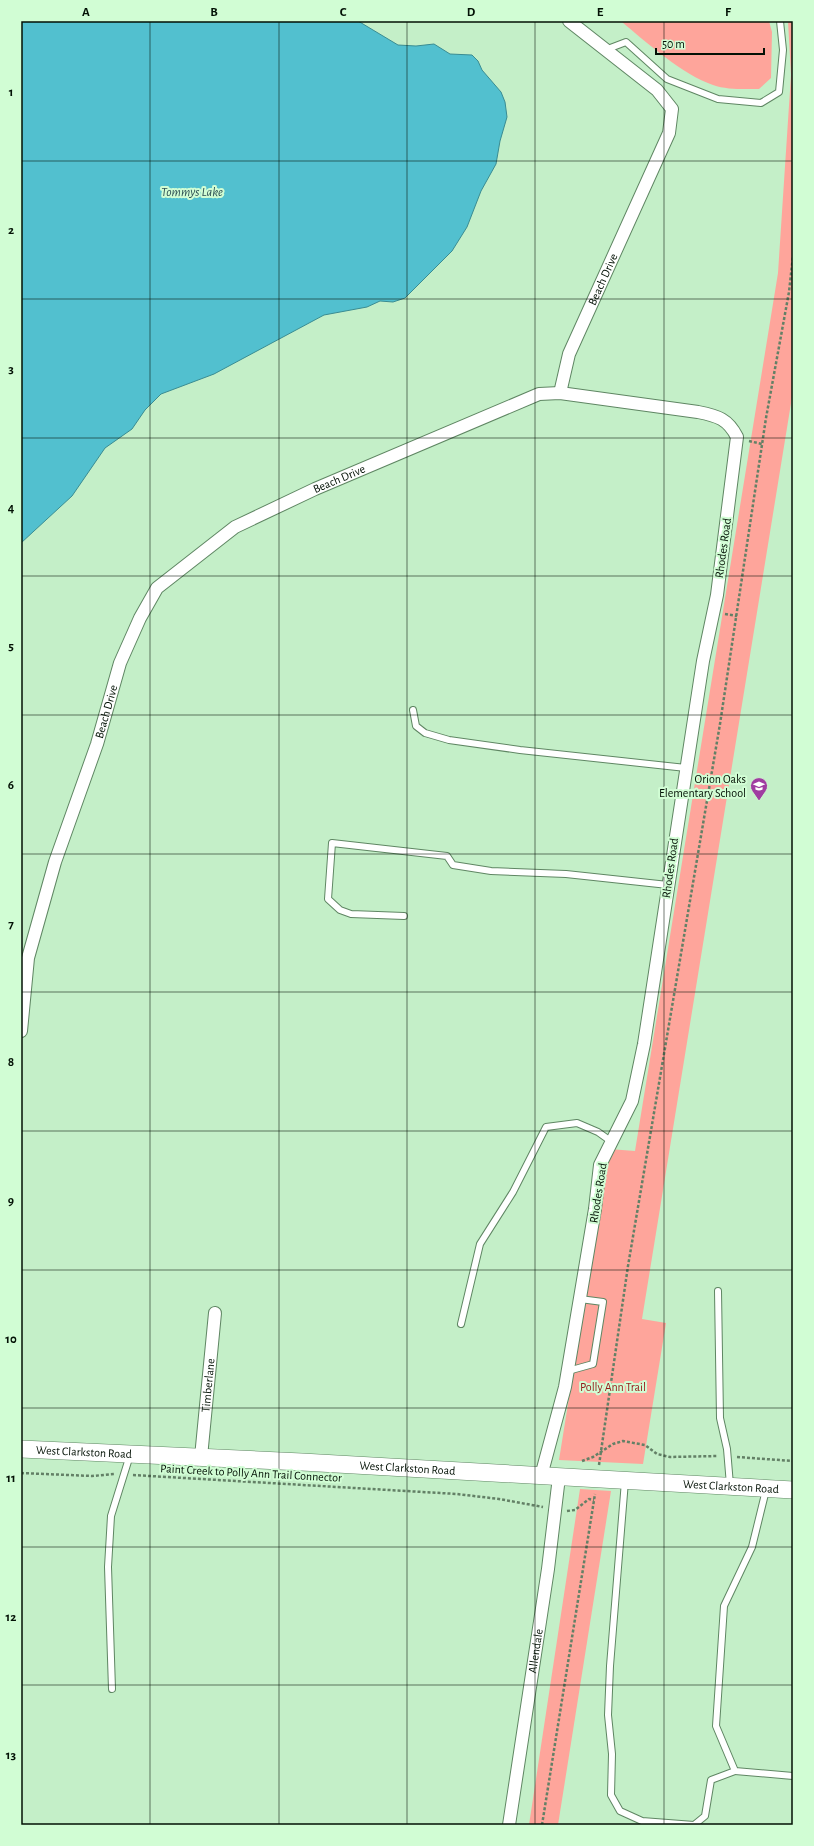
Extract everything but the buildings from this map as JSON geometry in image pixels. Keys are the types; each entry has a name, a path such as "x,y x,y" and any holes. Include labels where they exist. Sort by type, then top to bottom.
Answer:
{"main road":[{"name":"West Clarkston Road","path":"21,1449 201,1457 793,1490"}],"street":[{"name":"Beach Drive","path":"21,1031 28,958 55,862 97,744 120,663 140,618 157,588 235,527 315,489 539,394 560,393 569,354 669,133 672,109 657,90 569,21"},
{"name":"Rhodes Road","path":"541,1476 568,1371 595,1209 600,1165 632,1101 644,1044 703,661 717,595 737,437 730,424 715,415 560,393"},
{"name":"Timberlane","path":"201,1457 215,1313"},
{"name":"Allendale","path":"509,1825 548,1569 559,1477"}],"lane":[{"path":"605,50 626,42 667,79 718,99 762,103 779,92 783,50 780,21"},
{"path":"413,710 416,726 425,732 448,740 528,751 686,768"},
{"path":"404,916 351,914 340,910 328,899 332,843 447,856 453,865 491,871 566,874 668,884"},
{"path":"461,1324 480,1244 513,1192 546,1127 576,1123 598,1132 612,1142"},
{"path":"718,1291 720,1418 728,1456 730,1486"},
{"path":"568,1371 593,1364 603,1302 580,1299"},
{"path":"112,1689 108,1567 111,1516 131,1454"},
{"path":"625,1481 610,1666 608,1714 612,1754 611,1795 620,1811 642,1821 694,1825 705,1816 711,1780 735,1771 793,1776"},
{"path":"735,1771 716,1726 724,1606 752,1547 766,1489"}],"path":[{"path":"542,1825 602,1451 628,1266 720,724 766,418 789,292 793,256"},
{"path":"578,1461 585,1461 613,1444 623,1441 646,1445 657,1454 670,1457 728,1456 793,1461"},
{"name":"Paint Creek to Polly Ann Trail Connector","path":"21,1473 92,1476 124,1474 457,1494 499,1498 570,1511 575,1510 585,1501 594,1500"}],"green space":[{"path":"616,21 769,21 772,32 771,78 759,89 718,87 701,80 677,66 622,22"},
{"name":"Polly Ann Trail","path":"788,21 793,21 793,391 642,1319 666,1323 643,1464 559,1460 609,1149 635,1151 778,273 791,75"},
{"path":"580,1489 611,1491 558,1825 529,1825"}],"water":[{"name":"Tommys Lake","path":"21,21 358,21 398,45 416,46 434,44 450,54 472,55 478,61 482,70 501,92 505,102 507,117 500,141 496,164 481,191 467,227 452,251 405,298 393,302 380,301 367,307 324,315 214,374 161,394 145,410 132,429 105,448 72,496 21,543"}],"place":[{"name":"Orion Oaks Elementary School","path":"759,801"}]}
